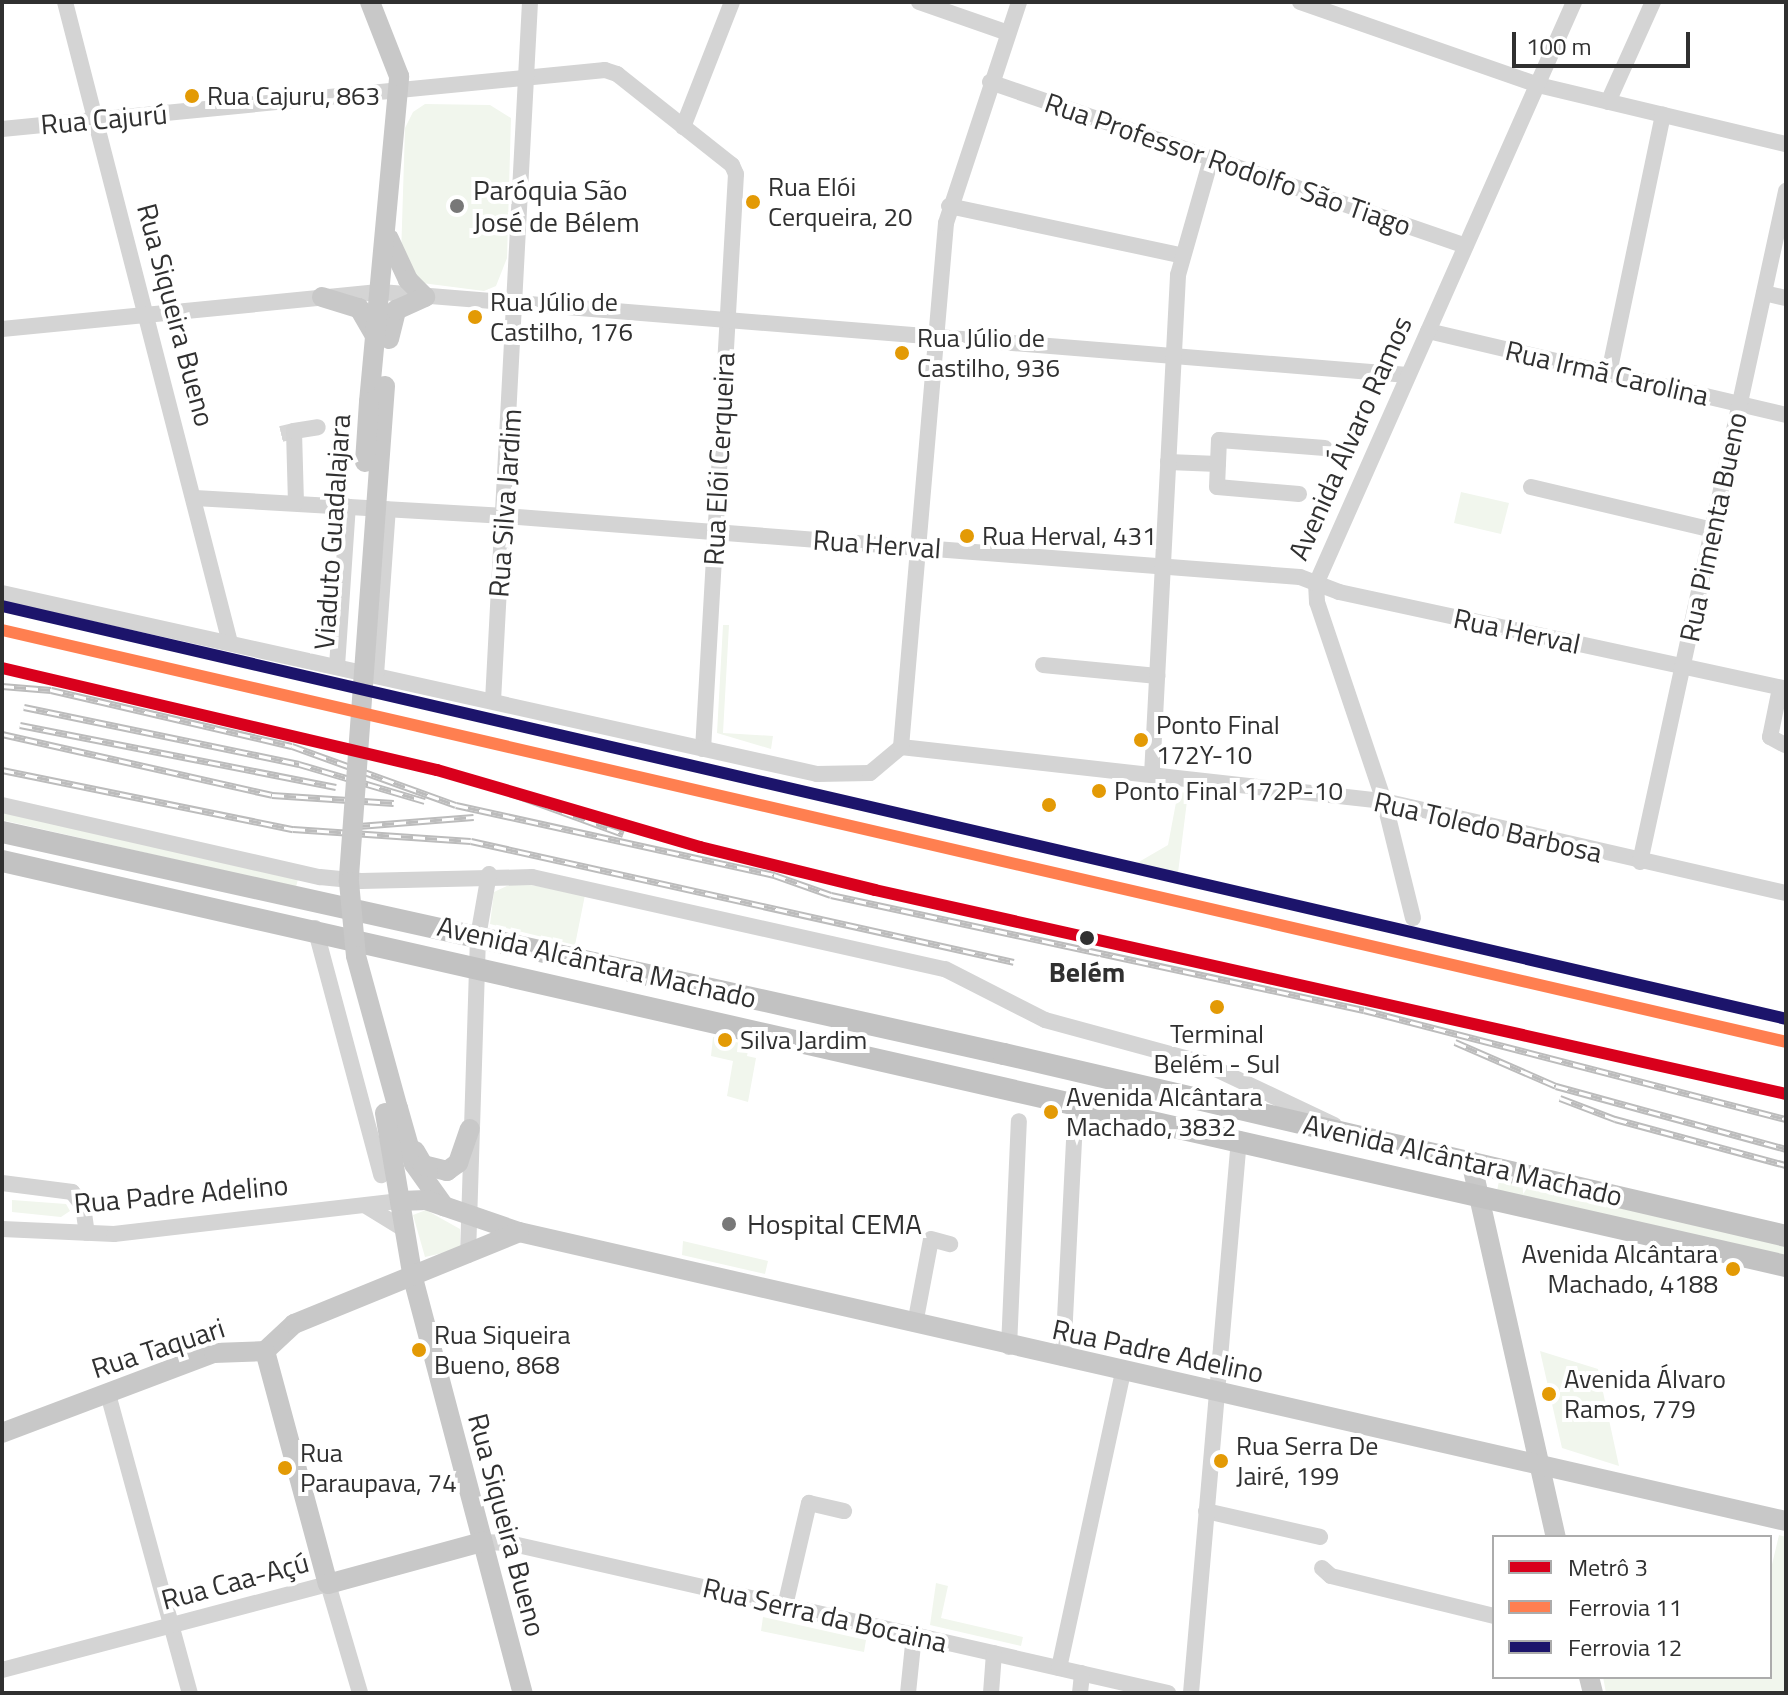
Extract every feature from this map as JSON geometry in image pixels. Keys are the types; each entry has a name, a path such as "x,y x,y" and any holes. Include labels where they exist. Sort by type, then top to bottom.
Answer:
{"highway":[{"name":"Avenida Alcântara Machado","path":"2,832 1471,1161 1786,1236"},
{"name":"Avenida Alcântara Machado","path":"2,861 315,928 1786,1266"}],"main road":[{"name":"Viaduto Guadalajara","path":"370,2 396,58 398,91 381,292 382,342 349,882 356,956 392,1110 402,1228"},
{"path":"388,235 408,280 425,297"},
{"path":"322,297 359,308 382,342"},
{"name":"Viaduto Guadalajara","path":"382,342 395,312 425,297"},
{"name":"Viaduto Guadalajara","path":"392,1110 414,1164 444,1206"},
{"path":"408,1143 423,1165 447,1171 458,1163 470,1129"},
{"path":"1471,1161 1556,1535"},
{"path":"400,1201 420,1199 444,1206"},
{"name":"Rua Padre Adelino","path":"444,1206 466,1218 519,1232 1009,1347 1786,1521"},
{"name":"Rua Siqueira Bueno","path":"402,1228 517,1691"},
{"name":"Rua Taquari","path":"2,1433 214,1353 265,1351 294,1324 413,1278 519,1232"},
{"path":"265,1351 328,1584"},
{"name":"Rua Caa-Açú","path":"328,1584 482,1542"}],"street":[{"name":"Rua Siqueira Bueno","path":"65,2 230,643"},
{"name":"Rua Silva Jardim","path":"493,701 517,305 530,2"},
{"path":"683,127 732,2"},
{"path":"919,2 1008,33"},
{"path":"2,593 703,749 848,777 870,773 901,747 933,339 949,206 1019,2"},
{"path":"1300,2 1538,85 1786,144"},
{"name":"Avenida Álvaro Ramos","path":"1413,918 1384,801 1317,602 1316,584 1574,2"},
{"path":"1608,102 1653,2"},
{"name":"Rua Cajurú","path":"2,129 612,71 683,127"},
{"name":"Rua Professor Rodolfo São Tiago","path":"990,82 1466,246"},
{"path":"1609,373 1663,115"},
{"name":"Rua Elói Cerqueira","path":"683,127 736,169 703,749"},
{"path":"1152,775 1172,358 1180,255 1211,159"},
{"name":"Rua Pimenta Bueno","path":"1640,862 1786,191"},
{"path":"949,206 1180,255"},
{"path":"2,329 381,292 1408,375"},
{"path":"1764,293 1786,298"},
{"name":"Rua Irmã Carolina","path":"1428,331 1786,415"},
{"path":"296,503 294,431 318,427"},
{"path":"1299,494 1218,487 1221,439 1325,448"},
{"path":"1168,462 1218,464"},
{"path":"1531,487 1713,530"},
{"name":"Rua Herval","path":"195,498 505,516 1300,577 1316,584 1783,689"},
{"path":"337,666 348,506"},
{"path":"376,675 388,509"},
{"path":"1043,665 1157,676"},
{"path":"1783,689 1770,737 1785,745"},
{"name":"Rua Toledo Barbosa","path":"901,747 1384,801 1786,893"},
{"name":"Avenida Alcântara Machado","path":"2,805 320,877 361,881 489,874 558,881 945,969 1045,1020 1236,1076 1357,1137"},
{"path":"468,1255 466,1218 478,937 489,874"},
{"path":"315,928 381,1175"},
{"path":"1063,1358 1076,1101"},
{"path":"1009,1347 1019,1121"},
{"path":"1191,1693 1239,1139"},
{"path":"2,1183 72,1192 83,1206 87,1233"},
{"name":"Rua Padre Adelino","path":"2,1229 87,1233 400,1201"},
{"path":"365,1205 386,1214 402,1228"},
{"path":"915,1324 931,1239 950,1244"},
{"path":"1059,1668 1123,1371"},
{"path":"108,1394 190,1693"},
{"path":"785,1606 809,1503 844,1511"},
{"path":"1206,1511 1320,1537"},
{"name":"Rua Serra da Bocaina","path":"482,1542 509,1543 1168,1693"},
{"path":"1322,1568 1331,1576 1492,1616"},
{"path":"328,1584 360,1693"},
{"name":"Rua Caa-Açú","path":"2,1670 171,1628 328,1584"},
{"path":"908,1693 914,1635"},
{"path":"991,1693 994,1653"},
{"path":"1080,1693 1082,1673"}],"shaded area":[{"path":"425,104 490,105 511,118 507,258 496,286 484,291 422,283 401,257 405,128 413,112"},
{"path":"1461,492 1509,503 1501,534 1454,523"},
{"path":"723,625 729,625 723,733 773,736 771,749 717,733"},
{"path":"1178,792 1188,793 1178,873 1137,863 1168,845"},
{"path":"2,812 298,879 296,887 2,820"},
{"path":"515,882 585,895 575,945 490,924 494,892"},
{"path":"713,1037 749,1045 747,1056 756,1058 748,1102 727,1096 733,1061 711,1056"},
{"path":"1500,1176 1786,1243 1786,1258 1497,1191"},
{"path":"12,1200 66,1204 70,1211 61,1217 12,1212"},
{"path":"426,1210 460,1229 460,1249 425,1257 413,1215"},
{"path":"683,1241 768,1261 765,1274 682,1255"},
{"path":"1540,1351 1598,1369 1619,1466 1562,1448"},
{"path":"1779,1535 1786,1537 1786,1693 1606,1693 1603,1679 1772,1679 1772,1565"},
{"path":"936,1583 948,1586 941,1618 1023,1637 1021,1646 930,1625"},
{"path":"763,1617 866,1640 864,1652 761,1631"}],"tunnel":[{"path":"281,434 294,431"}],"railway":[{"path":"2,686 51,690 292,746 456,805 774,875 831,895 1364,1010 1786,1119"},
{"path":"24,707 299,764 425,801"},
{"path":"20,725 336,787"},
{"path":"2,734 272,795 394,803"},
{"path":"2,770 293,829 471,841 1014,962"},
{"path":"472,779 623,834"},
{"path":"346,827 474,817"},
{"path":"1455,1042 1556,1086 1786,1149"},
{"path":"1560,1098 1615,1119 1786,1165"}],"metro line":[{"name":"3","path":"2,668 437,770 700,847 875,890 1786,1094"}],"rail line":[{"name":"12","path":"2,606 1786,1019"},
{"name":"11","path":"2,630 1786,1042"}],"place":[{"name":"Rua Cajuru, 863","path":"192,96"},
{"name":"Rua Elói Cerqueira, 20","path":"753,202"},
{"name":"Paróquia São José de Bélem","path":"457,206"},
{"name":"Rua Júlio de Castilho, 176","path":"475,317"},
{"name":"Rua Júlio de Castilho, 936","path":"902,353"},
{"name":"Rua Herval, 431","path":"967,536"},
{"name":"Ponto Final 172Y-10","path":"1141,740"},
{"name":"Ponto Final 172P-10","path":"1099,791"},
{"name":"Belém","path":"1087,938"},
{"name":"Terminal Belém - Sul","path":"1217,1007"},
{"name":"Silva Jardim","path":"725,1040"},
{"name":"Avenida Alcântara Machado, 3832","path":"1051,1112"},
{"name":"Hospital CEMA","path":"729,1224"},
{"name":"Avenida Alcântara Machado, 4188","path":"1733,1269"},
{"name":"Rua Siqueira Bueno, 868","path":"419,1350"},
{"name":"Avenida Álvaro Ramos, 779","path":"1549,1394"},
{"name":"Rua Serra De Jairé, 199","path":"1221,1461"},
{"name":"Rua Paraupava, 74","path":"285,1468"}]}
